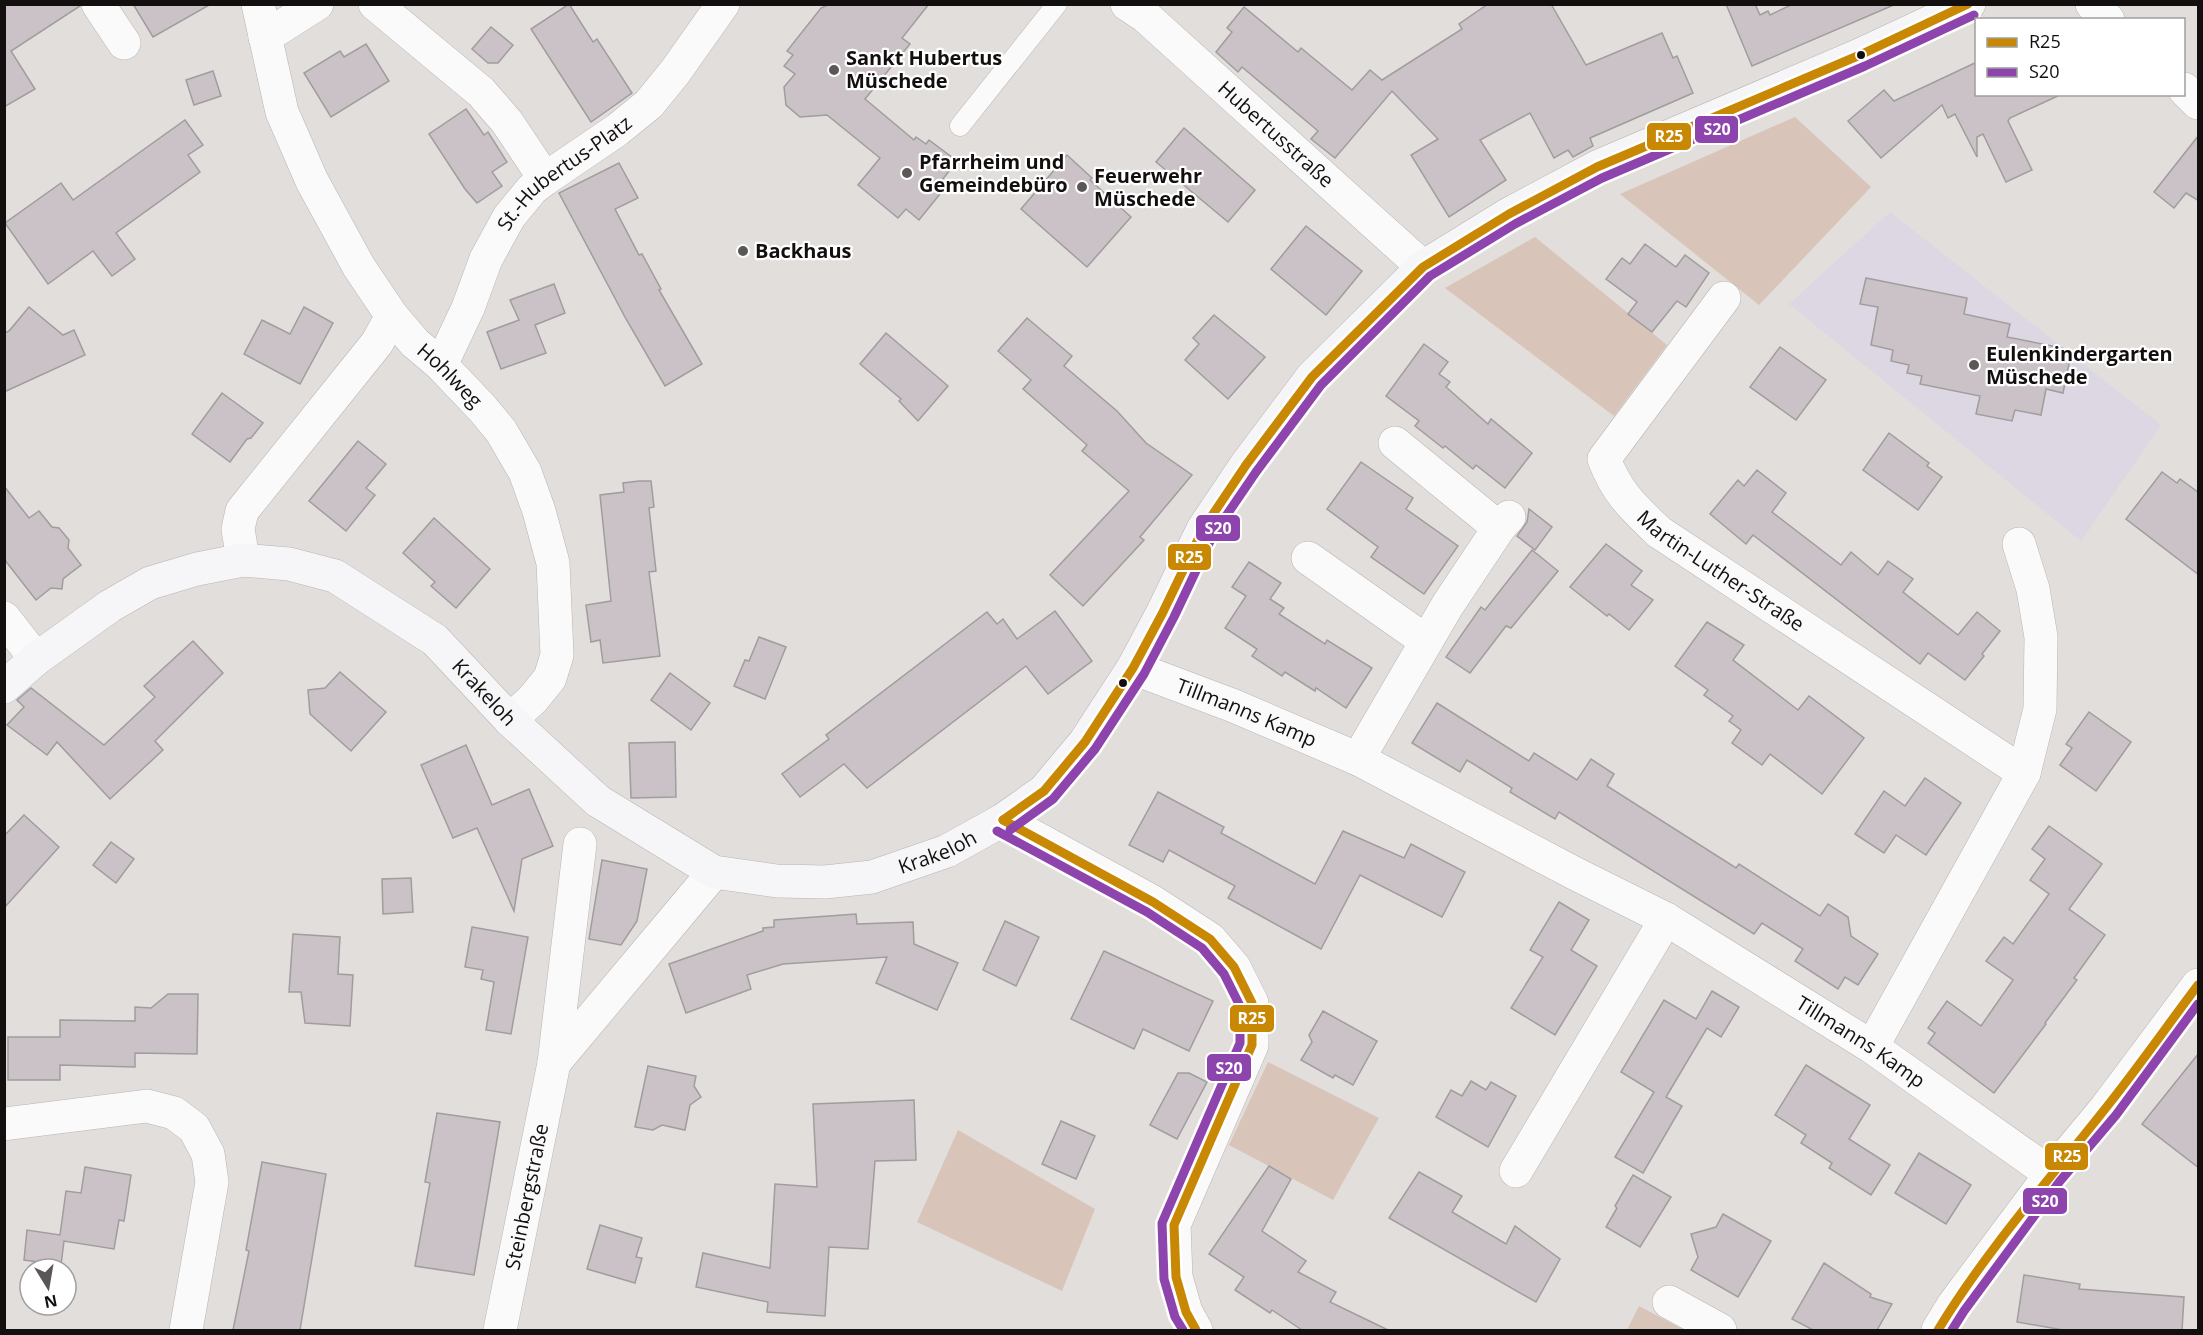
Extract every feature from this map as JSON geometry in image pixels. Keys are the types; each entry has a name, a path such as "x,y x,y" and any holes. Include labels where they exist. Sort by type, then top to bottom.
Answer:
{"street":[{"path":"98,4 124,43"},
{"name":"Hohlweg","path":"258,4 282,112 312,181 359,267 392,316 415,343 441,366 495,423 525,472 539,511 553,563 557,655 550,678 533,699 510,720"},
{"path":"265,37 317,4"},
{"path":"375,4 482,92 507,122 544,179"},
{"name":"St.-Hubertus-Platz","path":"441,366 468,308 486,260 509,217 532,189 544,179 617,130 649,104 675,72 723,4"},
{"name":"Krakeloh","path":"4,687 36,659 110,606 150,583 197,569 243,560 289,564 335,576 435,640 510,720 598,801 714,872 777,881 825,882 872,877 947,851 1003,820 1044,791 1085,742 1133,669 1203,529 1246,465 1312,377 1423,267 1509,214 1596,167 1860,55 1969,4"},
{"path":"2092,4 2106,18"},
{"name":"Hubertusstraße","path":"1142,8 1423,267"},
{"path":"2185,90 2199,103"},
{"name":"Martin-Luther-Straße","path":"1724,298 1604,459 1612,479 1627,502 1659,532 2024,773"},
{"path":"243,560 238,529 242,511 377,344 392,316"},
{"path":"1358,759 1447,606 1504,522 1395,443"},
{"path":"1872,1047 2024,773 2040,710 2042,638 2034,589 2019,544"},
{"path":"1308,558 1426,641"},
{"path":"4,618 36,659"},
{"name":"Tillmanns Kamp","path":"1133,669 1234,706 1358,759 1666,919 1872,1047 2051,1174"},
{"path":"1003,820 1153,902 1210,939 1234,967 1252,1003 1252,1045 1174,1225 1176,1277 1186,1312 1196,1330"},
{"name":"Steinbergstraße","path":"500,1330 554,1063 580,844"},
{"name":"Steinbergstraße","path":"554,1063 714,872"},
{"path":"1516,1171 1666,919"},
{"path":"1938,1330 1954,1304 2051,1174 2106,1108 2199,985"},
{"path":"4,1124 147,1106 174,1113 194,1128 208,1154 212,1182 186,1330"},
{"path":"1669,1302 1720,1330"}],"lane":[{"path":"960,126 1057,4"}],"shaded area":[{"path":"1795,117 1871,187 1759,305 1620,194"},
{"name":"Eulenkindergarten Müschede","path":"1890,212 2161,425 2081,541 1789,304"},
{"path":"1535,237 1667,345 1614,416 1445,288"},
{"path":"1268,1062 1379,1118 1333,1200 1229,1145"},
{"path":"958,1130 1095,1209 1062,1291 917,1222"},
{"path":"1639,1306 1684,1330 1627,1330"}],"building":[{"path":"4,4 79,4 80,6 11,51 35,89 4,107"},
{"path":"133,4 211,4 153,37"},
{"path":"569,4 593,42 597,39 632,93 591,122 531,29"},
{"name":"Sankt Hubertus Müschede","path":"830,4 929,4 902,38 910,44 865,99 914,140 916,137 926,144 929,140 957,161 939,184 944,189 919,220 906,209 898,218 858,185 880,158 827,115 800,117 786,105 784,87 795,74 784,66 793,55 787,51 821,8"},
{"path":"1488,4 1551,4 1586,65 1662,33 1673,58 1677,56 1693,93 1590,138 1593,146 1573,157 1568,150 1554,158 1530,113 1480,140 1506,180 1449,217 1411,155 1438,139 1392,91 1335,158 1311,139 1318,131 1242,67 1238,72 1216,52 1232,32 1227,28 1244,7 1298,52 1301,48 1352,90 1370,70 1382,80 1462,29 1459,24"},
{"path":"1726,4 1755,4 1760,15 1768,11 1770,15 1793,4 1896,4 1752,66"},
{"path":"491,27 513,45 498,63 488,63 472,49"},
{"path":"366,44 389,81 331,117 304,73 340,51 344,57"},
{"path":"1975,63 1975,96 2058,96 2008,121 2032,170 2006,182 1983,134 1977,137 1977,157 1955,114 1948,118 1942,105 1881,158 1848,121 1884,90 1894,101"},
{"path":"213,71 221,96 194,105 186,80"},
{"path":"466,109 484,135 488,132 507,162 492,172 502,186 477,203 465,189 429,134"},
{"path":"185,120 203,145 188,155 200,172 116,233 135,259 112,276 93,251 48,284 5,223 61,183 73,200"},
{"path":"1184,128 1255,190 1228,222 1156,162"},
{"path":"2199,135 2199,201 2186,193 2174,208 2154,192"},
{"path":"1067,155 1092,178 1090,180 1131,217 1087,267 1021,209"},
{"path":"619,163 638,198 615,209 702,364 665,386 626,319 559,193"},
{"path":"1306,226 1362,271 1326,315 1271,269"},
{"path":"1645,244 1676,267 1685,255 1709,273 1686,307 1677,301 1652,332 1628,314 1637,302 1606,279 1622,258 1630,264"},
{"path":"1866,278 1967,298 1964,314 2010,324 2007,337 2063,348 2062,357 2070,359 2063,393 2046,389 2041,415 2015,410 2012,421 1976,414 1980,396 1920,384 1922,376 1907,373 1909,365 1891,361 1893,350 1871,345 1878,307 1860,304"},
{"path":"554,284 565,313 535,325 546,353 501,369 487,332 519,320 510,300"},
{"path":"29,307 63,335 74,330 85,355 4,392 4,333 9,331"},
{"path":"304,307 333,323 300,384 244,354 262,320 290,334"},
{"path":"1214,315 1265,357 1228,399 1185,360 1199,344 1193,338"},
{"path":"1027,318 1072,356 1064,366 1117,411 1146,443 1192,475 1140,537 1144,540 1083,606 1050,575 1129,491 1082,451 1087,445 1023,389 1031,380 998,351"},
{"path":"886,333 948,386 918,421 899,401 901,399 860,364"},
{"path":"1424,344 1448,362 1439,374 1450,382 1446,387 1488,424 1491,419 1532,453 1505,488 1476,465 1473,469 1445,446 1443,448 1415,426 1419,421 1386,396"},
{"path":"1780,347 1826,380 1796,420 1750,387"},
{"path":"222,393 263,423 251,438 247,439 230,462 192,434"},
{"path":"1889,433 1929,463 1927,466 1942,477 1918,510 1863,470"},
{"path":"358,441 386,464 366,488 375,495 346,531 309,501"},
{"path":"1361,462 1413,498 1406,509 1458,546 1424,594 1371,557 1378,547 1327,509"},
{"path":"1757,470 1786,493 1772,512 1841,565 1851,552 1878,575 1888,561 1913,579 1903,592 1958,635 1977,612 2000,631 1965,680 1928,653 1920,664 1753,535 1746,544 1710,514 1738,480 1744,486"},
{"path":"2162,472 2177,483 2180,479 2199,493 2199,575 2126,519"},
{"path":"651,481 654,507 649,508 656,571 649,572 660,656 603,663 600,640 591,642 586,605 611,601 600,495 624,492 623,483"},
{"path":"4,486 29,518 39,511 52,527 59,528 69,540 68,548 81,565 63,579 62,589 51,588 36,600 4,559"},
{"path":"1529,509 1552,527 1535,550 1517,536 1527,522"},
{"path":"434,518 490,569 456,608 431,586 435,582 403,553"},
{"path":"1606,544 1642,571 1631,585 1653,600 1629,630 1570,587"},
{"path":"1532,550 1558,571 1511,628 1506,626 1470,673 1446,657 1481,607 1485,610"},
{"path":"1249,562 1281,583 1270,599 1284,608 1279,614 1325,644 1327,640 1372,668 1346,708 1316,688 1315,691 1285,672 1282,676 1252,656 1257,649 1225,628 1246,596 1232,587"},
{"path":"1055,611 1092,661 1048,694 1026,666 867,788 844,764 800,797 782,774 829,739 826,735 987,612 997,624 1003,619 1017,639"},
{"path":"1707,622 1744,645 1733,660 1798,710 1809,696 1864,738 1822,794 1770,754 1762,765 1732,743 1741,730 1729,721 1733,716 1704,695 1708,690 1675,666"},
{"path":"759,637 786,647 765,699 734,686 745,660 749,661"},
{"path":"193,641 223,673 155,741 163,750 110,799 57,742 47,755 7,725 24,707 17,700 31,688 104,745 155,697 144,686"},
{"path":"340,672 386,712 351,751 310,714 308,690 325,688"},
{"path":"670,673 710,703 691,730 651,700"},
{"path":"1437,703 1529,761 1534,753 1577,780 1591,759 1614,774 1607,786 1736,868 1739,864 1820,916 1828,904 1848,917 1851,936 1878,954 1858,985 1845,977 1838,989 1795,961 1803,949 1762,923 1754,934 1559,812 1555,819 1510,792 1512,788 1467,760 1460,772 1412,743"},
{"path":"2089,712 2131,742 2096,791 2060,765 2072,748 2066,744"},
{"path":"675,742 676,797 631,798 629,743"},
{"path":"466,745 492,805 529,789 553,846 522,859 514,911 477,828 453,838 421,765"},
{"path":"1925,778 1961,803 1926,855 1896,835 1884,853 1855,834 1884,791 1905,806"},
{"path":"1158,792 1224,827 1221,833 1315,884 1343,831 1404,858 1411,844 1465,872 1442,917 1360,875 1321,949 1228,898 1235,886 1169,850 1163,862 1129,845"},
{"path":"24,815 59,847 4,908 4,836"},
{"path":"2049,826 2102,864 2069,909 2105,935 2074,978 2077,980 1994,1093 1928,1043 1935,1033 1928,1028 1947,1001 1981,1026 2013,980 1986,961 2004,937 2013,944 2049,894 2030,880 2045,859 2032,849"},
{"path":"111,842 134,859 116,883 93,865"},
{"path":"602,860 647,869 637,921 621,945 589,939"},
{"path":"411,878 413,912 383,914 382,879"},
{"path":"1559,902 1589,920 1571,950 1597,966 1555,1035 1511,1008 1543,957 1530,950"},
{"path":"856,914 857,924 913,922 914,944 958,963 937,1010 876,983 887,957 783,964 747,975 751,989 686,1013 669,964 763,931 763,928 774,927 774,920"},
{"path":"1005,921 1039,937 1016,986 983,970"},
{"path":"472,927 528,937 511,1034 486,1030 494,982 481,979 483,970 465,967"},
{"path":"293,934 340,937 338,974 353,975 350,1026 305,1023 301,992 289,992"},
{"path":"1104,951 1213,1001 1189,1051 1143,1029 1134,1049 1071,1019"},
{"path":"1712,991 1739,1007 1721,1037 1707,1028 1666,1097 1682,1106 1643,1173 1615,1157 1654,1092 1621,1072 1664,1000 1696,1019"},
{"path":"168,994 198,994 197,1054 135,1053 135,1067 60,1065 60,1080 8,1080 8,1037 60,1037 60,1020 135,1021 135,1007 151,1008"},
{"path":"1323,1011 1377,1041 1353,1085 1335,1075 1333,1078 1301,1060 1312,1042 1309,1035"},
{"path":"2199,1053 2199,1168 2142,1124"},
{"path":"1806,1065 1870,1105 1849,1139 1890,1165 1871,1195 1829,1168 1832,1163 1801,1143 1806,1135 1775,1115"},
{"path":"648,1066 696,1076 694,1086 701,1097 690,1105 685,1130 662,1125 653,1130 635,1127"},
{"path":"1178,1073 1189,1073 1207,1082 1177,1139 1150,1125"},
{"path":"1471,1081 1486,1090 1491,1082 1516,1096 1488,1147 1436,1117 1451,1090 1462,1096"},
{"path":"914,1100 916,1160 875,1161 868,1249 829,1247 825,1316 767,1312 768,1302 696,1287 703,1253 770,1268 775,1184 817,1187 813,1104"},
{"path":"437,1113 500,1122 474,1275 415,1266 430,1183 425,1182"},
{"path":"1061,1121 1095,1136 1076,1179 1042,1164"},
{"path":"1919,1153 1971,1185 1946,1224 1895,1193"},
{"path":"262,1162 326,1174 300,1330 233,1330 249,1251 246,1250"},
{"path":"1269,1166 1291,1179 1262,1231 1306,1261 1298,1272 1336,1292 1330,1302 1388,1330 1302,1330 1272,1310 1270,1313 1235,1290 1244,1277 1209,1254"},
{"path":"85,1167 131,1175 124,1221 119,1220 114,1249 64,1241 62,1257 24,1257 27,1230 60,1235 66,1191 81,1193"},
{"path":"1419,1172 1462,1196 1452,1212 1506,1244 1515,1226 1560,1259 1536,1302 1389,1218"},
{"path":"1633,1175 1671,1197 1640,1247 1606,1227"},
{"path":"1723,1214 1771,1241 1738,1297 1691,1270 1698,1257 1691,1234 1716,1227"},
{"path":"600,1225 642,1238 636,1257 642,1258 635,1283 587,1269"},
{"path":"1824,1263 1871,1294 1870,1297 1892,1304 1877,1330 1813,1330 1792,1319"},
{"path":"2024,1275 2080,1284 2079,1289 2184,1297 2182,1330 2063,1330 2017,1322"}],"transit line":[{"name":"R25","path":"1003,820 1044,791 1085,742 1133,668 1203,529 1246,465 1312,377 1423,267 1509,214 1597,167 1860,55 1968,4"},
{"name":"S20","path":"1010,830 1053,799 1095,749 1144,674 1213,535 1256,472 1321,385 1430,276 1515,224 1602,178 1865,66 1974,15"},
{"name":"R25","path":"1003,820 1153,902 1210,939 1234,967 1252,1003 1252,1045 1174,1225 1176,1277 1186,1312 1196,1330"},
{"name":"S20","path":"997,831 1147,912 1202,948 1224,974 1240,1006 1240,1043 1162,1223 1164,1279 1175,1317 1183,1330"},
{"name":"R25","path":"1938,1330 1997,1244 2117,1094 2198,985"},
{"name":"S20","path":"1952,1330 2060,1181 2116,1115 2198,1004"}],"place":[{"name":"Sankt Hubertus Müschede","path":"834,70"},
{"name":"Pfarrheim und Gemeindebüro","path":"907,173"},
{"name":"Feuerwehr Müschede","path":"1082,187"},
{"name":"Backhaus","path":"743,251"},
{"name":"Eulenkindergarten Müschede","path":"1974,365"}]}
